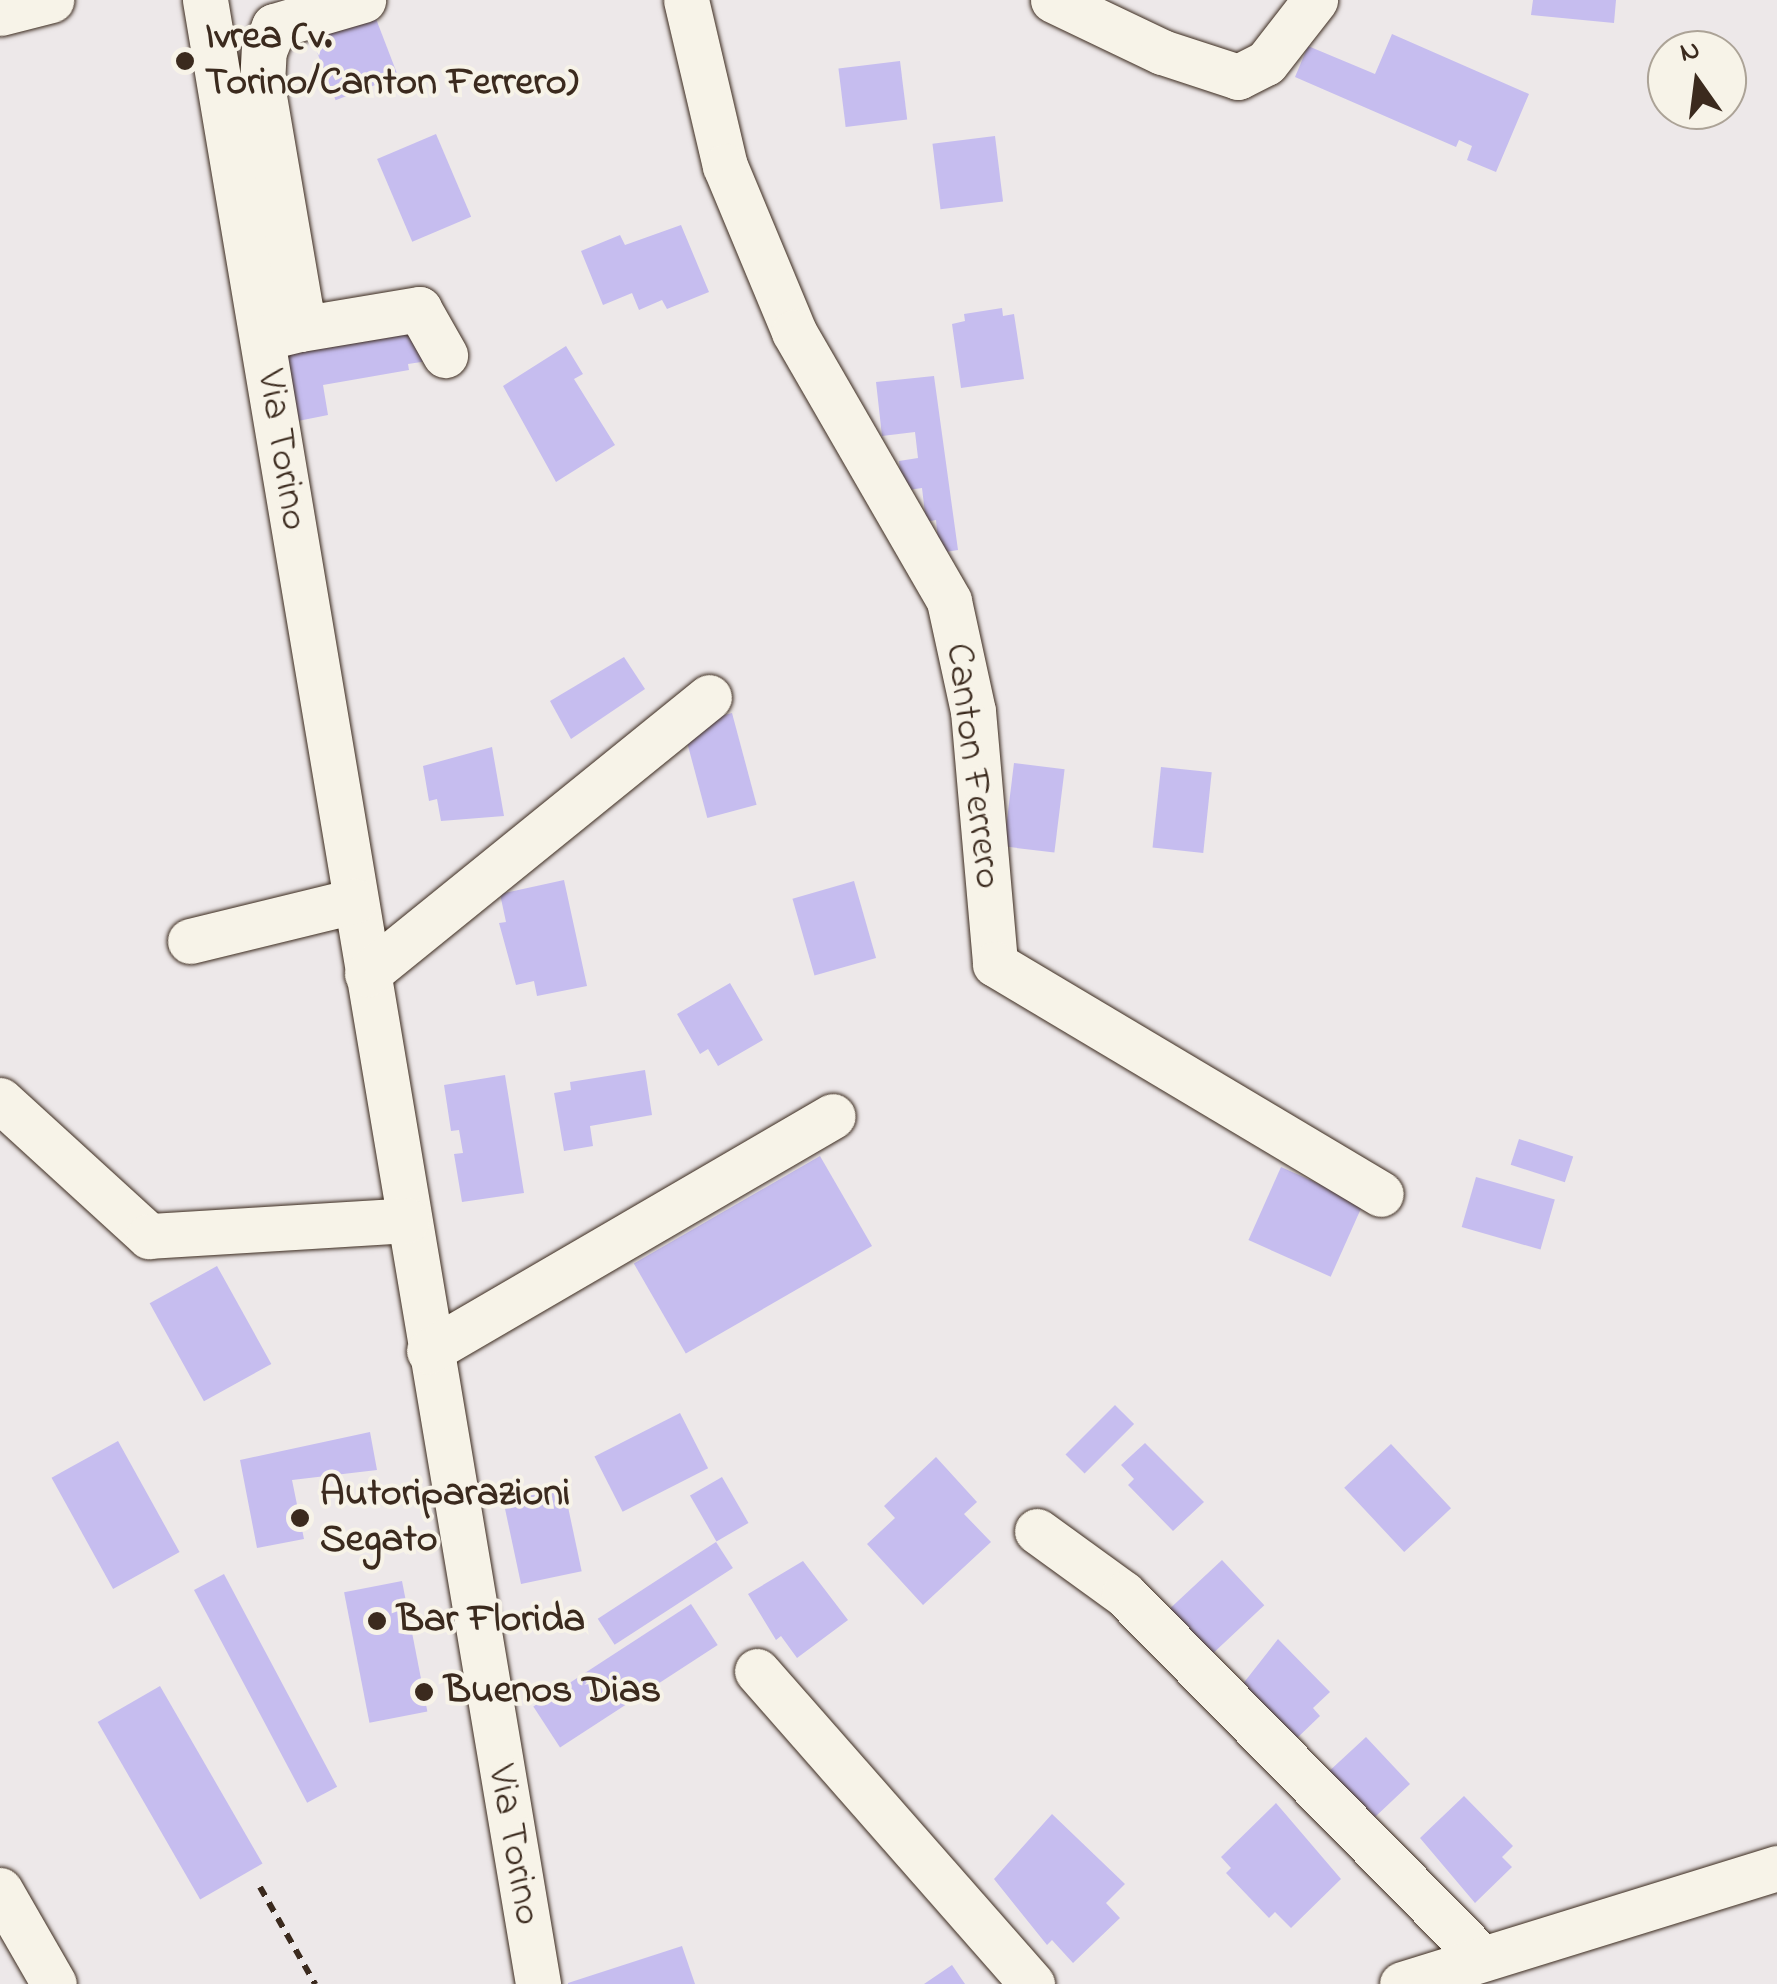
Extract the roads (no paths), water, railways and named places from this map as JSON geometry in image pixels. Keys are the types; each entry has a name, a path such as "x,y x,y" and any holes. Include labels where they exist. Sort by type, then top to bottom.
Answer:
{"street":[{"path":"0,13 50,0"},
{"name":"Via Torino","path":"205,0 281,333 354,901 538,1984"},
{"path":"363,0 274,26 262,84 287,148 281,333 419,309 445,354"},
{"name":"Canton Ferrero","path":"686,0 725,166 794,332 949,601 973,711 995,964 1381,1194"},
{"path":"1053,0 1162,52 1238,77 1266,63 1315,0"},
{"path":"367,974 709,697"},
{"path":"190,941 354,901"},
{"path":"0,1100 150,1236 407,1220"},
{"path":"429,1351 833,1116"},
{"path":"1038,1531 1124,1594 1480,1957"},
{"path":"757,1671 1032,1984"},
{"path":"1402,1984 1777,1868"},
{"path":"0,1890 54,1984"}],"place":[{"name":"Ivrea (v. Torino/Canton Ferrero)","path":"185,61"},
{"name":"Autoriparazioni Segato","path":"300,1518"},
{"name":"Bar Florida","path":"377,1621"},
{"name":"Buenos Dias","path":"424,1692"}]}
